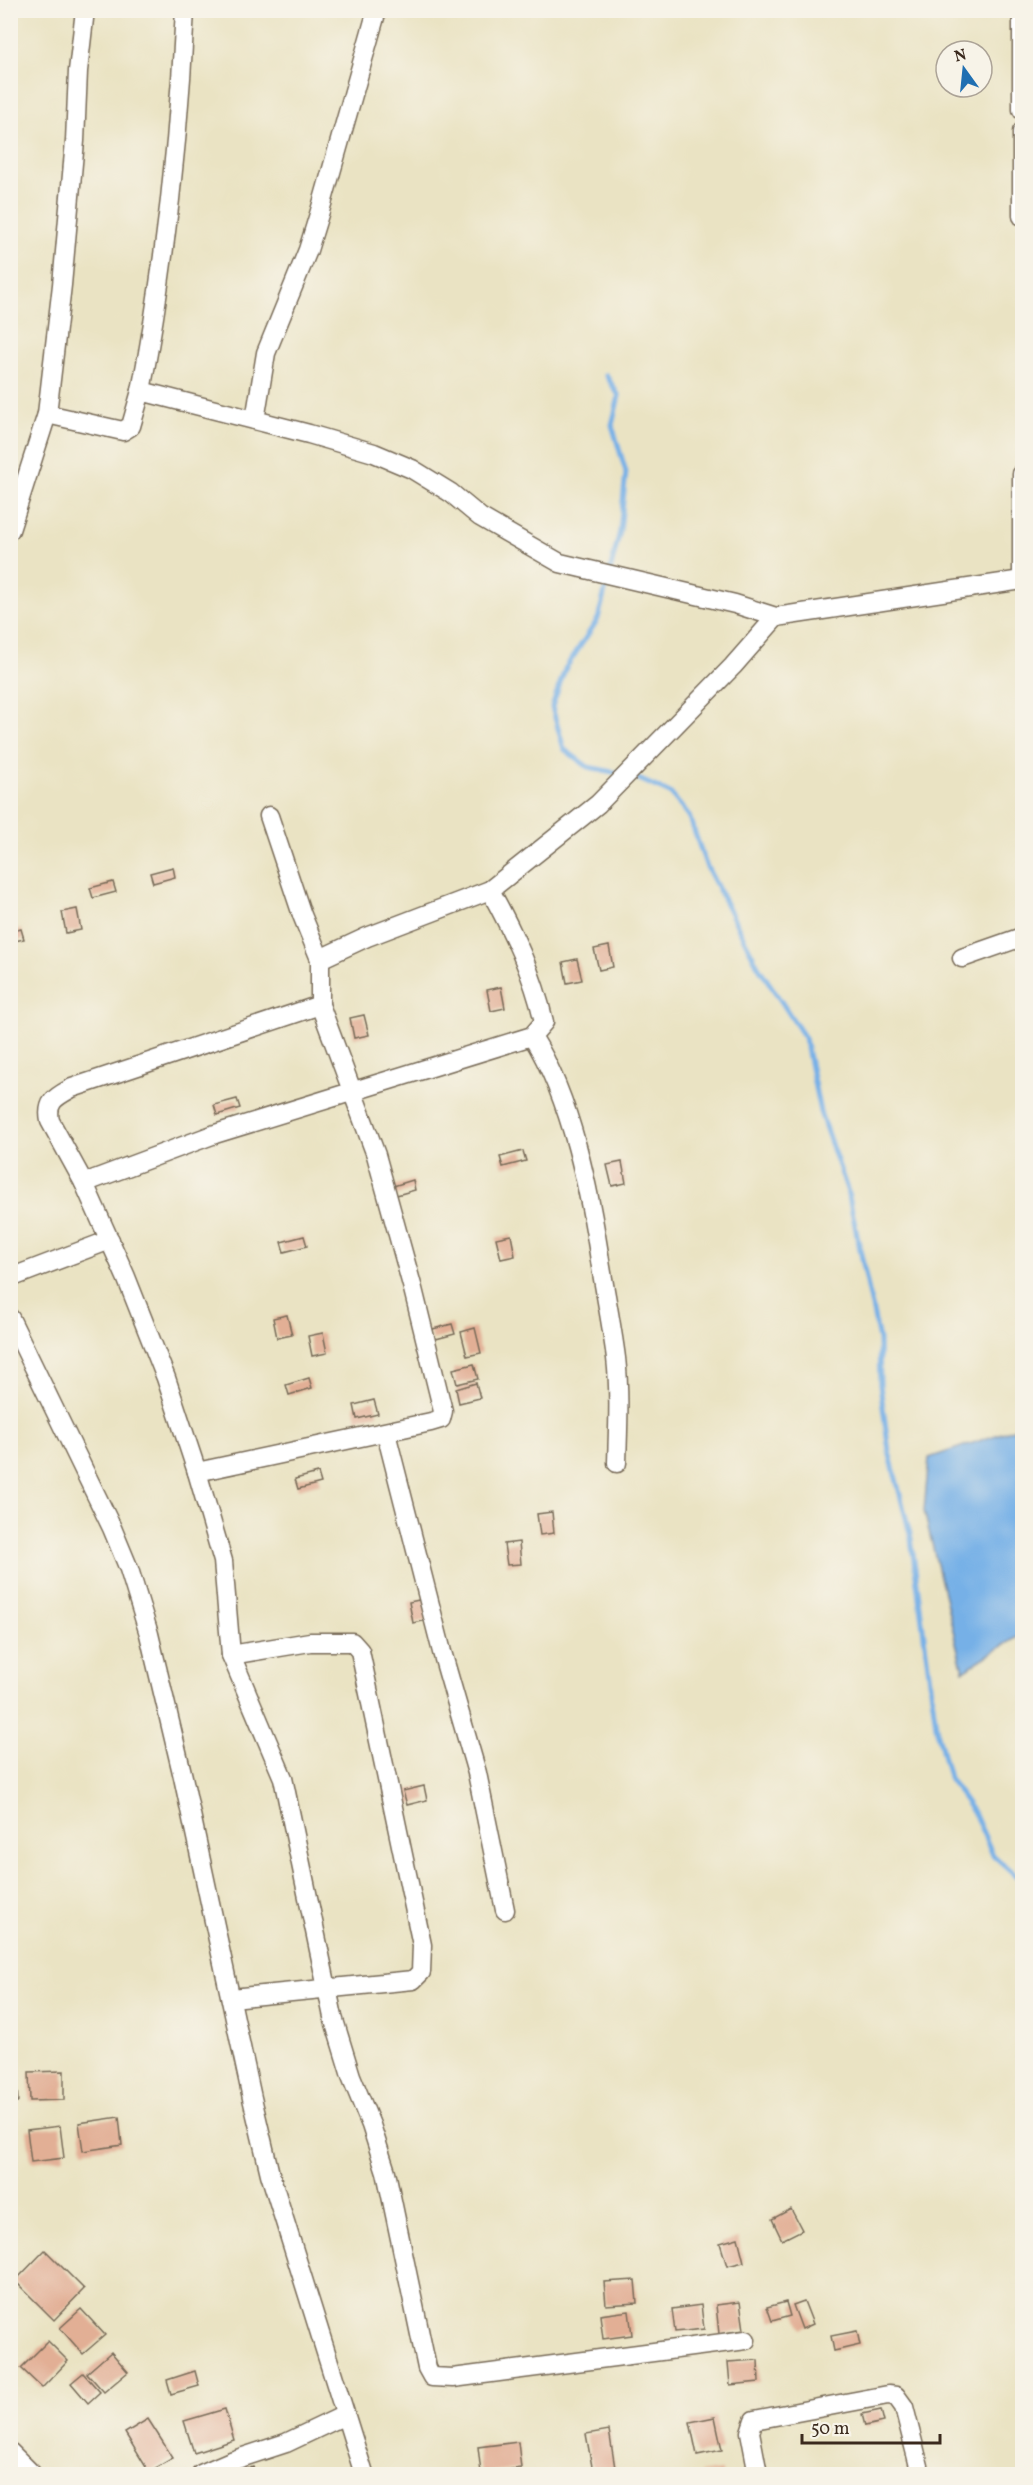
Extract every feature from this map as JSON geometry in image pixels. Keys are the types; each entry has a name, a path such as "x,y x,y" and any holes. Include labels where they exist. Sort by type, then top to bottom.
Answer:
{"street":[{"path":"10,530 47,414 62,285 75,141 78,71 85,10"},
{"path":"47,414 123,431 131,426 141,391 166,235 180,88 184,10"},
{"path":"255,420 266,353 308,250 321,211 377,10"},
{"path":"1022,10 1023,110"},
{"path":"1023,132 1023,216"},
{"path":"141,391 374,453 412,469 452,493 480,517 560,563 735,604 776,617 1023,580"},
{"path":"1023,474 1023,574"},
{"path":"320,959 367,937 490,890 598,804 734,666 776,617"},
{"path":"198,1472 386,1433 441,1419 442,1411 413,1289 376,1155 320,1005 320,959 294,894 269,816"},
{"path":"84,1183 215,1134 532,1036 544,1022 541,1007 525,960 490,890"},
{"path":"962,958 1023,937"},
{"path":"320,1005 72,1088 50,1103 48,1112 50,1121 84,1183 110,1240 166,1378 198,1472 223,1561 231,1655 283,1778 323,1958 327,1989 351,2076 371,2125 386,2172 427,2368 432,2377 453,2378 746,2340"},
{"path":"532,1036 544,1055 568,1121 584,1172 592,1210 616,1359 619,1417 617,1463"},
{"path":"10,1278 110,1240"},
{"path":"10,1318 129,1569 149,1634 270,2174 364,2475"},
{"path":"386,1433 439,1641 477,1773 505,1910"},
{"path":"231,1655 318,1641 352,1642 360,1651 422,1945 421,1972 413,1980 232,1998"},
{"path":"758,2475 750,2432 754,2420 888,2395 896,2396 904,2407 921,2475"},
{"path":"201,2475 286,2443 345,2415"},
{"path":"10,2452 32,2475"}],"water":[{"path":"1022,1426 1022,1634 963,1671 924,1511 929,1458"}],"building":[{"path":"173,867 175,877 153,883 150,873"},
{"path":"113,882 116,892 93,898 90,888"},
{"path":"77,909 81,930 66,933 62,912"},
{"path":"21,929 24,939 10,942 10,932"},
{"path":"609,946 613,967 599,970 594,949"},
{"path":"577,959 582,980 567,983 563,962"},
{"path":"501,987 505,1008 491,1011 487,990"},
{"path":"364,1015 369,1035 354,1038 350,1018"},
{"path":"237,1099 240,1108 217,1115 214,1105"},
{"path":"523,1151 526,1161 503,1167 500,1157"},
{"path":"622,1162 626,1183 612,1186 607,1165"},
{"path":"413,1180 415,1190 393,1196 390,1187"},
{"path":"511,1235 515,1256 501,1259 496,1238"},
{"path":"304,1236 307,1246 284,1252 281,1242"},
{"path":"287,1315 292,1335 277,1338 273,1318"},
{"path":"452,1324 455,1334 432,1340 429,1330"},
{"path":"475,1328 481,1353 467,1356 461,1332"},
{"path":"323,1333 327,1353 312,1356 308,1336"},
{"path":"474,1364 478,1379 457,1384 453,1369"},
{"path":"309,1378 312,1388 289,1395 286,1385"},
{"path":"476,1383 480,1398 459,1403 456,1389"},
{"path":"374,1400 378,1414 357,1419 354,1405"},
{"path":"318,1473 321,1483 298,1489 295,1479"},
{"path":"552,1512 554,1533 540,1535 537,1514"},
{"path":"519,1542 521,1564 507,1565 504,1544"},
{"path":"424,1599 428,1620 413,1623 409,1602"},
{"path":"424,1786 427,1800 407,1805 403,1791"},
{"path":"64,2071 64,2100 30,2101 29,2072"},
{"path":"10,2072 16,2072 18,2102 10,2102"},
{"path":"119,2117 122,2145 83,2151 79,2123"},
{"path":"60,2126 64,2158 31,2162 27,2130"},
{"path":"791,2209 802,2230 782,2240 772,2219"},
{"path":"738,2238 744,2262 727,2266 720,2243"},
{"path":"45,2250 84,2289 54,2320 15,2281"},
{"path":"635,2280 637,2303 606,2305 604,2282"},
{"path":"804,2301 813,2324 802,2329 793,2305"},
{"path":"740,2302 744,2330 719,2334 716,2305"},
{"path":"786,2302 790,2316 772,2321 767,2307"},
{"path":"701,2305 704,2329 675,2332 672,2309"},
{"path":"81,2309 105,2335 83,2354 60,2328"},
{"path":"629,2311 632,2335 603,2339 600,2315"},
{"path":"857,2331 860,2345 834,2351 831,2336"},
{"path":"48,2341 68,2361 42,2388 21,2368"},
{"path":"111,2352 128,2372 104,2392 87,2373"},
{"path":"758,2360 759,2382 730,2385 728,2362"},
{"path":"195,2371 199,2386 171,2394 167,2380"},
{"path":"83,2373 100,2392 88,2403 71,2383"},
{"path":"225,2409 234,2440 194,2453 184,2421"},
{"path":"881,2410 884,2422 865,2426 862,2414"},
{"path":"715,2417 722,2450 697,2455 690,2422"},
{"path":"148,2419 173,2458 149,2472 125,2433"},
{"path":"609,2430 615,2468 593,2472 586,2434"},
{"path":"518,2442 521,2468 481,2473 478,2447"},
{"path":"253,2467 256,2474 231,2474"},
{"path":"722,2470 722,2474 700,2473"}],"waterway":[{"path":"606,375 619,396 612,425 626,472 620,531 598,619 565,669 552,707 564,749 588,767 623,774"},
{"path":"632,776 670,793 689,816 706,865 758,966 805,1038 820,1112 848,1192 879,1340 880,1385 889,1451 911,1538 936,1726 949,1778 975,1815 993,1855 1022,1881"}]}
